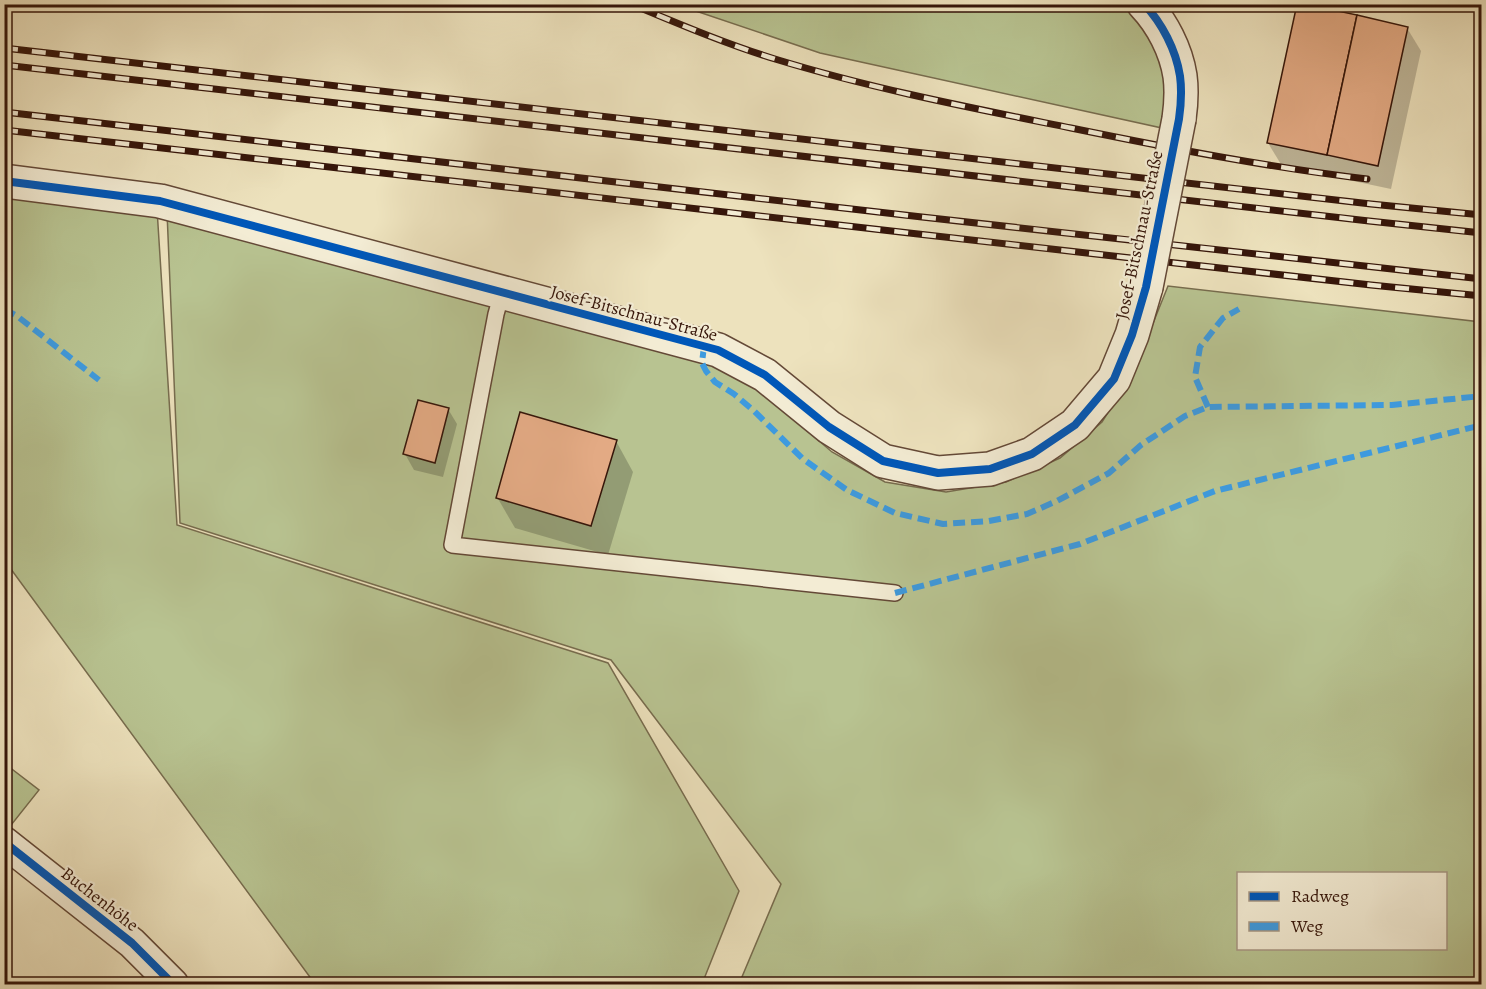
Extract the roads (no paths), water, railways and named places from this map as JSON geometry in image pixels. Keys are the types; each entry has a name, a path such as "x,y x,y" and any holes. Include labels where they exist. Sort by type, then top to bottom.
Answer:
{"street":[{"name":"Josef-Bitschnau-Straße","path":"4,181 160,201 718,350 765,375 829,427 883,461 938,473 990,469 1032,454 1075,425 1114,379 1132,335 1146,287 1179,119 1181,98 1180,75 1173,51 1163,29 1144,4"},
{"name":"Buchenhöhe","path":"4,842 132,943 173,984"}],"lane":[{"path":"502,293 452,545 895,593"}],"railway":[{"path":"631,4 757,53 886,89 1181,150 1367,179"},
{"path":"4,48 1482,215"},
{"path":"4,65 1482,233"},
{"path":"4,112 1482,279"},
{"path":"4,130 1482,296"}]}
